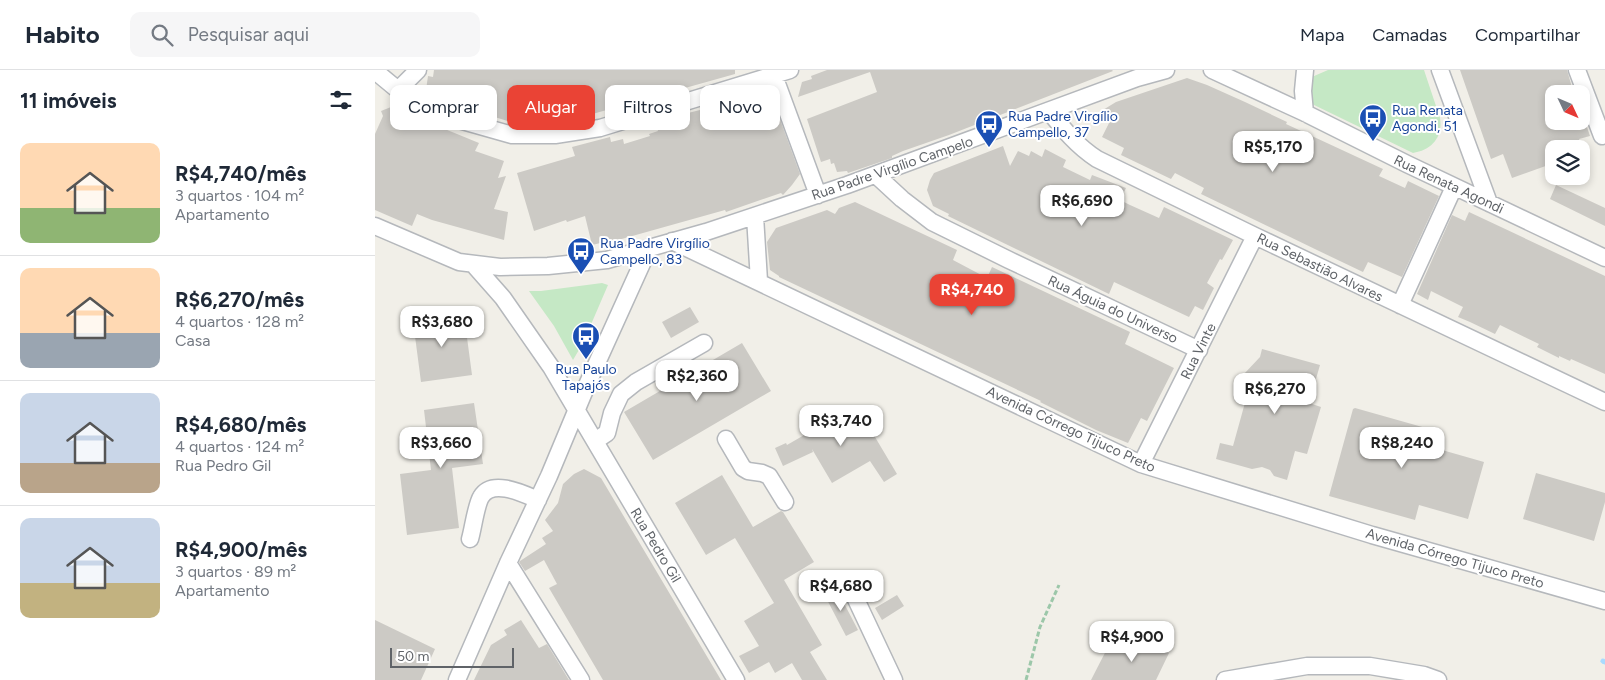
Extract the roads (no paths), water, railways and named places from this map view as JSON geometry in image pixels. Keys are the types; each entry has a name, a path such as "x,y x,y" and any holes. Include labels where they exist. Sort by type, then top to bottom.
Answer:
{"street":[{"path":"403,85 418,70"},
{"path":"494,130 512,135 555,135 600,128 773,73 791,70"},
{"name":"Rua Padre Virgílio Campelo","path":"375,226 459,262 501,267 548,266 607,260 755,216 818,195 1137,78 1166,70"},
{"name":"Rua Renata Agondi","path":"1212,70 1605,258"},
{"path":"1305,70 1303,91 1305,113"},
{"path":"1440,70 1489,203"},
{"path":"1577,70 1602,136"},
{"path":"375,71 392,85"},
{"path":"773,73 818,195"},
{"name":"Rua Sebastião Alvares","path":"1049,111 1070,138 1097,159 1605,402"},
{"name":"Rua Águia do Universo","path":"876,175 931,222 1199,350"},
{"path":"1400,305 1455,187"},
{"path":"755,216 759,281"},
{"name":"Rua Vinte","path":"1141,464 1255,236"},
{"name":"Avenida Córrego Tijuco Preto","path":"672,241 1141,464 1372,535 1605,601"},
{"path":"457,680 649,248"},
{"name":"Rua Pedro Gil","path":"473,264 503,298 551,368 736,680"},
{"path":"595,441 607,433 612,413 621,394 636,382 704,343"},
{"path":"726,439 743,468 769,476 785,502"},
{"path":"470,539 481,498 491,489 512,489 538,500"},
{"path":"508,563 581,680"},
{"path":"853,593 894,680"},
{"path":"1225,680 1307,666 1369,666 1423,675 1438,680"}],"place":[{"name":"Rua Renata Agondi, 51","path":"1373,142"},
{"name":"Rua Padre Virgílio Campello, 37","path":"989,148"},
{"name":"Rua Padre Virgílio Campello, 83","path":"581,275"},
{"name":"Rua Paulo Tapajós","path":"586,360"}]}
